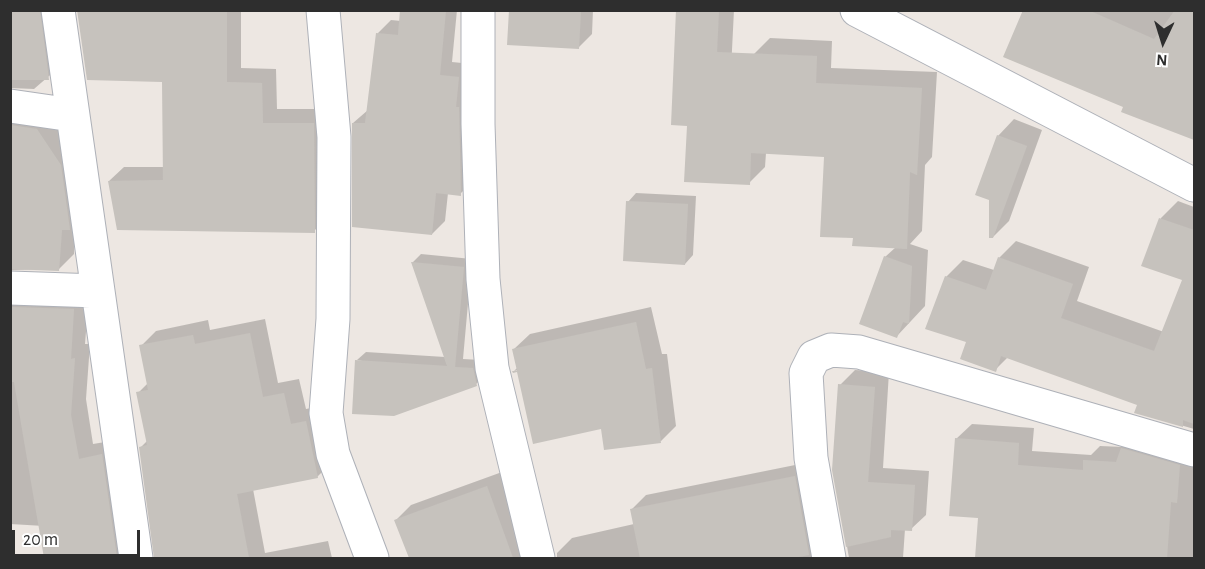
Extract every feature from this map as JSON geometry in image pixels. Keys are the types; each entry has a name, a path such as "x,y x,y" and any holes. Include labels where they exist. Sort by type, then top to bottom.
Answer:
{"street":[{"path":"58,10 136,558"},
{"path":"323,10 334,136 333,319 326,413 333,454 372,558"},
{"path":"478,10 478,124 483,279 492,368 537,558"},
{"path":"857,10 1194,185"},
{"path":"10,106 72,115"},
{"path":"10,288 98,291"},
{"path":"829,558 811,458 806,373 814,357 831,350 859,352 1194,450"}],"building":[{"path":"10,10 40,10 49,80 10,80"},
{"path":"77,10 227,10 227,82 262,83 263,123 314,123 315,233 117,230 108,181 163,180 162,82 87,80"},
{"path":"400,10 446,10 440,75 459,77 456,107 459,107 461,196 436,193 432,235 352,227 352,123 365,123 376,33 398,35"},
{"path":"509,10 581,10 579,49 507,45"},
{"path":"676,10 719,10 717,52 817,56 816,83 922,88 917,175 910,172 907,249 852,246 853,238 820,237 824,157 751,153 750,185 684,182 687,126 671,125"},
{"path":"1023,10 1088,10 1154,39 1175,10 1194,10 1194,140 1121,112 1123,107 1003,57"},
{"path":"10,125 37,129 61,165 70,230 62,230 59,271 10,269"},
{"path":"997,135 1027,146 993,238 989,238 989,200 975,195"},
{"path":"626,201 688,204 685,265 623,261"},
{"path":"1159,218 1194,230 1194,424 1183,420 1183,427 1134,413 1137,405 1001,356 996,372 960,359 966,342 925,329 945,276 986,290 998,257 1073,284 1061,318 1154,351 1182,280 1141,266"},
{"path":"884,256 912,266 909,324 903,322 897,338 859,324"},
{"path":"411,262 464,267 455,367 473,368 477,386 394,416 352,414 355,360 447,366"},
{"path":"10,307 74,309 71,359 75,358 71,415 79,459 102,454 117,558 44,558 14,382 10,382"},
{"path":"636,322 646,369 652,368 661,443 604,450 601,429 533,444 517,372 512,371 517,371 512,349"},
{"path":"250,333 263,397 284,393 291,424 306,421 318,478 237,494 249,558 154,558 139,447 147,445 136,392 148,390 139,345 193,335 195,344"},
{"path":"838,384 875,387 868,482 915,485 912,531 891,530 891,537 846,547 832,470"},
{"path":"955,438 1019,443 1018,465 1083,470 1083,460 1116,462 1121,448 1180,465 1177,503 1171,502 1167,558 975,558 978,518 949,516"},
{"path":"795,476 809,555 793,558 640,558 630,509"},
{"path":"487,486 513,558 409,558 394,520"}]}
